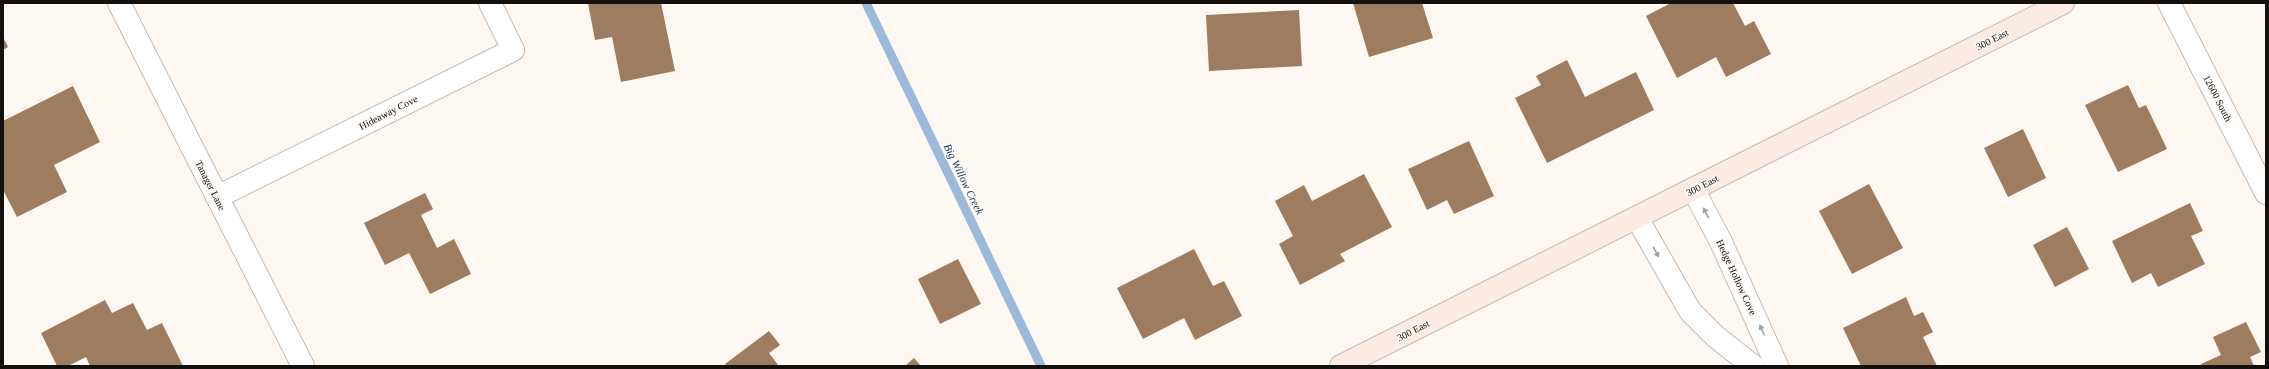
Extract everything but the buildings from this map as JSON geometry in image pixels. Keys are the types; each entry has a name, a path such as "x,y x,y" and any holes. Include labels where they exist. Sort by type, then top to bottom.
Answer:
{"main road":[{"name":"300 East","path":"1342,366 2063,3"}],"street":[{"name":"Tanager Lane","path":"119,3 303,366"},
{"name":"Hideaway Cove","path":"217,197 513,50 490,3"},
{"name":"12600 South","path":"2169,3 2266,193"},
{"name":"Hedge Hollow Cove","path":"1693,189 1721,242 1777,366"},
{"path":"1638,218 1690,311 1716,337 1753,366"}],"waterway":[{"name":"Big Willow Creek","path":"866,3 1041,366"}]}
